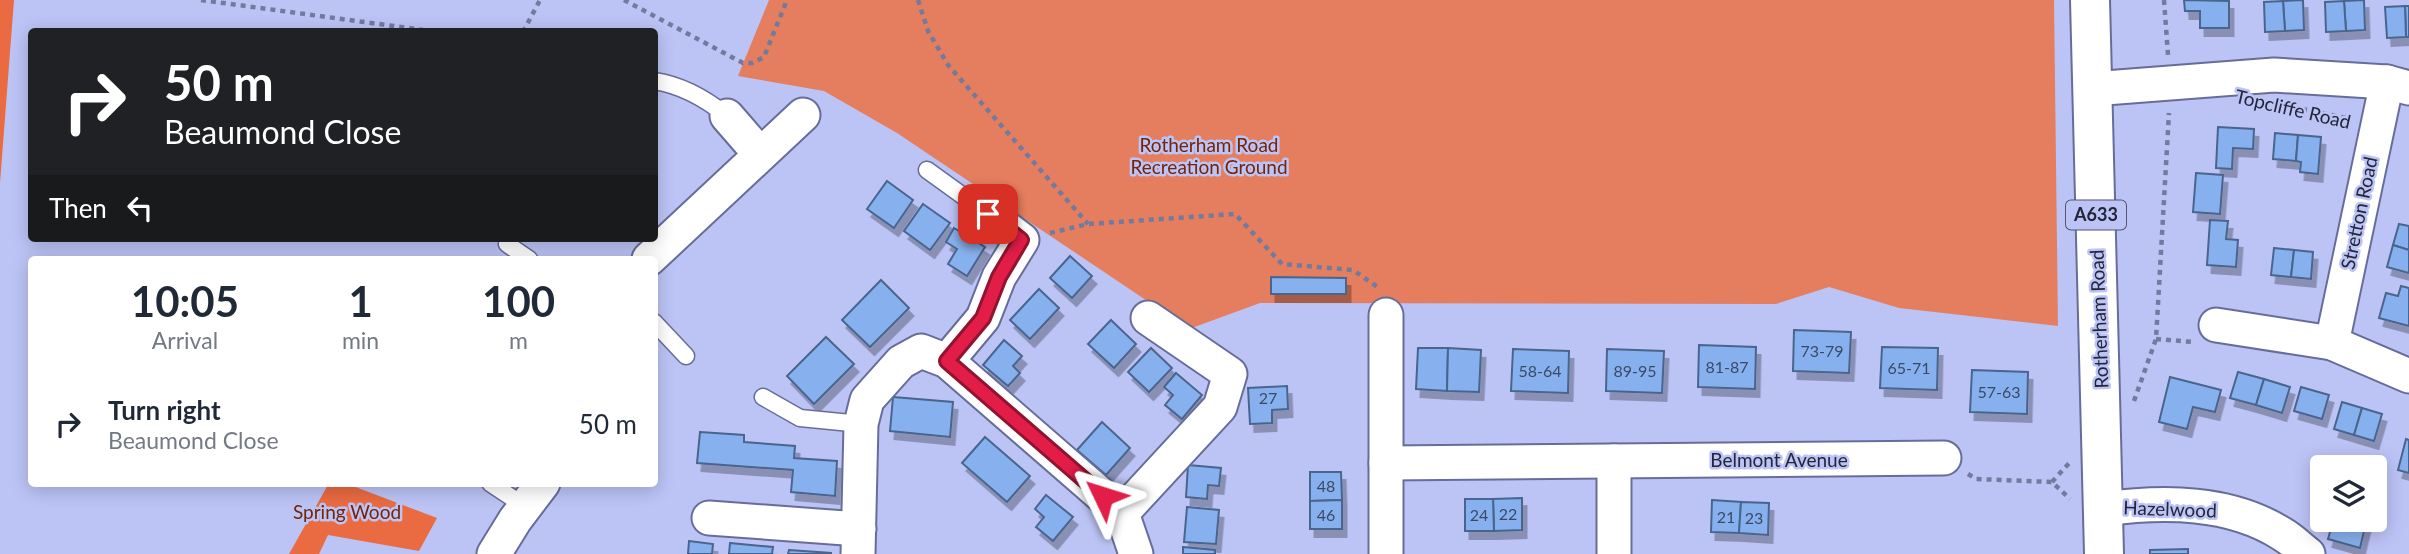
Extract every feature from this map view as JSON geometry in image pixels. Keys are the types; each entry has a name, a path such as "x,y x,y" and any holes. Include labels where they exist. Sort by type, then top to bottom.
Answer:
{"main road":[{"name":"Rotherham Road","path":"2090,0 2105,554"}],"street":[{"name":"Topcliffe Road","path":"2092,89 2274,75 2398,85"},
{"name":"Stretton Road","path":"2332,343 2375,136 2398,85"},
{"path":"652,256 803,115"},
{"path":"727,116 760,154"},
{"path":"947,361 983,318 999,277 1021,240 988,214"},
{"path":"1386,554 1387,315"},
{"path":"1122,513 1220,407 1230,374 1148,318"},
{"path":"2216,325 2332,343 2409,376"},
{"path":"709,518 858,542 861,424 867,400 901,362 921,351 947,361 1122,513 1136,554"},
{"name":"Belmont Avenue","path":"1386,463 1944,458"},
{"path":"1614,461 1614,554"},
{"path":"494,554 534,495"},
{"name":"Hazelwood","path":"2104,509 2126,506 2206,506 2245,515 2283,534 2308,554"}],"lane":[{"path":"658,82 687,90 727,116"},
{"path":"927,170 988,214"},
{"path":"507,244 525,256"},
{"path":"658,326 686,356"},
{"path":"763,397 800,418 861,424"},
{"path":"505,487 534,495"}],"path":[{"path":"201,0 408,28"},
{"path":"525,28 540,0"},
{"path":"624,0 743,63 752,63 764,57 787,0"},
{"path":"918,0 928,31 948,65 1088,224"},
{"path":"2156,339 2170,83 2164,0"},
{"name":"Topcliffe Road","path":"2300,109 2353,120 2375,136"},
{"path":"1021,240 1088,224 1235,214 1282,264 1353,270 1391,295 1387,315"},
{"path":"1944,458 1976,480 2052,482 2078,507 2104,509"}],"green space":[{"path":"0,0 14,0 0,183"},
{"name":"Rotherham Road Recreation Ground","path":"769,0 2054,0 2058,326 1899,308 1829,287 1776,304 1260,303 1189,329 897,133 824,91 738,76"},
{"name":"Spring Wood","path":"327,487 356,487 437,518 419,551 328,535 319,554 289,554"}],"building":[{"path":"2184,0 2229,1 2229,28 2200,28 2200,11 2185,11"},
{"path":"2303,0 2304,30 2285,31 2283,1"},
{"path":"2364,0 2365,30 2346,31 2344,1"},
{"path":"2283,1 2285,31 2265,32 2264,2"},
{"path":"2344,1 2346,31 2326,32 2325,2"},
{"path":"2405,6 2409,6 2409,37 2406,37"},
{"path":"2405,6 2406,37 2387,38 2385,7"},
{"path":"2218,127 2254,129 2253,149 2233,148 2232,169 2216,168"},
{"path":"2275,133 2298,135 2296,161 2273,159"},
{"path":"2298,135 2321,137 2318,174 2300,172 2301,162 2296,161"},
{"path":"2196,173 2223,175 2220,214 2193,212"},
{"path":"887,181 913,200 894,228 867,209"},
{"path":"923,204 950,223 930,250 904,231"},
{"path":"2210,220 2228,221 2226,239 2238,240 2236,267 2207,265"},
{"path":"2399,224 2409,226 2409,250 2393,245"},
{"path":"954,228 985,247 967,276 948,264 957,249 946,242"},
{"path":"2393,245 2409,250 2409,273 2387,267"},
{"path":"2274,248 2294,250 2291,277 2271,275"},
{"path":"2294,250 2313,252 2311,279 2291,277"},
{"path":"1070,256 1092,276 1072,298 1050,278"},
{"path":"1271,277 1346,278 1346,294 1271,294"},
{"path":"881,280 909,308 870,347 842,320"},
{"path":"2401,286 2409,288 2409,326 2379,318 2386,293 2398,296"},
{"path":"1039,289 1059,308 1030,339 1010,320"},
{"path":"1111,320 1136,344 1114,368 1088,344"},
{"path":"1794,330 1851,332 1849,373 1793,371"},
{"path":"826,337 854,364 814,404 787,376"},
{"path":"1004,340 1022,356 1013,366 1020,373 1008,386 983,365"},
{"path":"1699,345 1756,347 1755,389 1698,387"},
{"path":"1882,347 1938,348 1937,390 1880,388"},
{"path":"1151,348 1172,368 1149,392 1128,372"},
{"path":"1418,348 1448,348 1447,391 1416,389"},
{"path":"1448,348 1481,350 1479,392 1447,391"},
{"path":"1513,349 1569,351 1568,393 1511,391"},
{"path":"1607,349 1664,351 1662,393 1606,391"},
{"path":"1972,370 2028,372 2027,414 1970,412"},
{"path":"2238,372 2264,379 2256,405 2230,398"},
{"path":"1176,373 1202,395 1182,419 1165,405 1173,395 1164,387"},
{"path":"2170,377 2221,390 2215,412 2193,407 2187,429 2159,422"},
{"path":"2264,379 2290,387 2282,413 2256,405"},
{"path":"1287,386 1288,409 1272,410 1272,423 1250,424 1248,388"},
{"path":"2301,387 2329,395 2322,419 2294,411"},
{"path":"893,397 953,402 950,437 890,431"},
{"path":"2342,402 2362,408 2354,435 2334,429"},
{"path":"2362,408 2382,414 2374,441 2354,435"},
{"path":"1102,422 1130,448 1106,475 1077,450"},
{"path":"700,432 744,435 744,442 795,446 794,458 837,461 835,496 791,492 793,470 697,463"},
{"path":"985,437 1030,476 1007,502 962,463"},
{"path":"2406,439 2409,440 2409,473 2398,470"},
{"path":"1188,465 1221,468 1219,486 1208,485 1207,499 1186,497"},
{"path":"1310,472 1341,472 1342,500 1310,501"},
{"path":"1046,495 1073,517 1053,541 1036,527 1044,517 1035,509"},
{"path":"1522,498 1522,530 1494,531 1493,499"},
{"path":"1465,499 1493,499 1494,531 1465,531"},
{"path":"1342,500 1342,529 1310,529 1310,501"},
{"path":"1712,500 1741,502 1739,533 1711,532"},
{"path":"1741,502 1769,503 1768,535 1739,533"},
{"path":"1187,507 1219,510 1216,544 1184,542"},
{"path":"2330,532 2364,532 2360,548 2328,539"},
{"path":"689,541 713,544 712,554 688,554"},
{"path":"730,543 773,547 772,554 729,554"},
{"path":"1183,547 1215,550 1215,554 1183,554"},
{"path":"2188,549 2188,554 2150,554 2150,550"},
{"path":"789,550 831,553 831,554 788,554"}],"route":[{"path":"988,214 1021,240 999,277 983,318 947,361 1103,496"}]}
